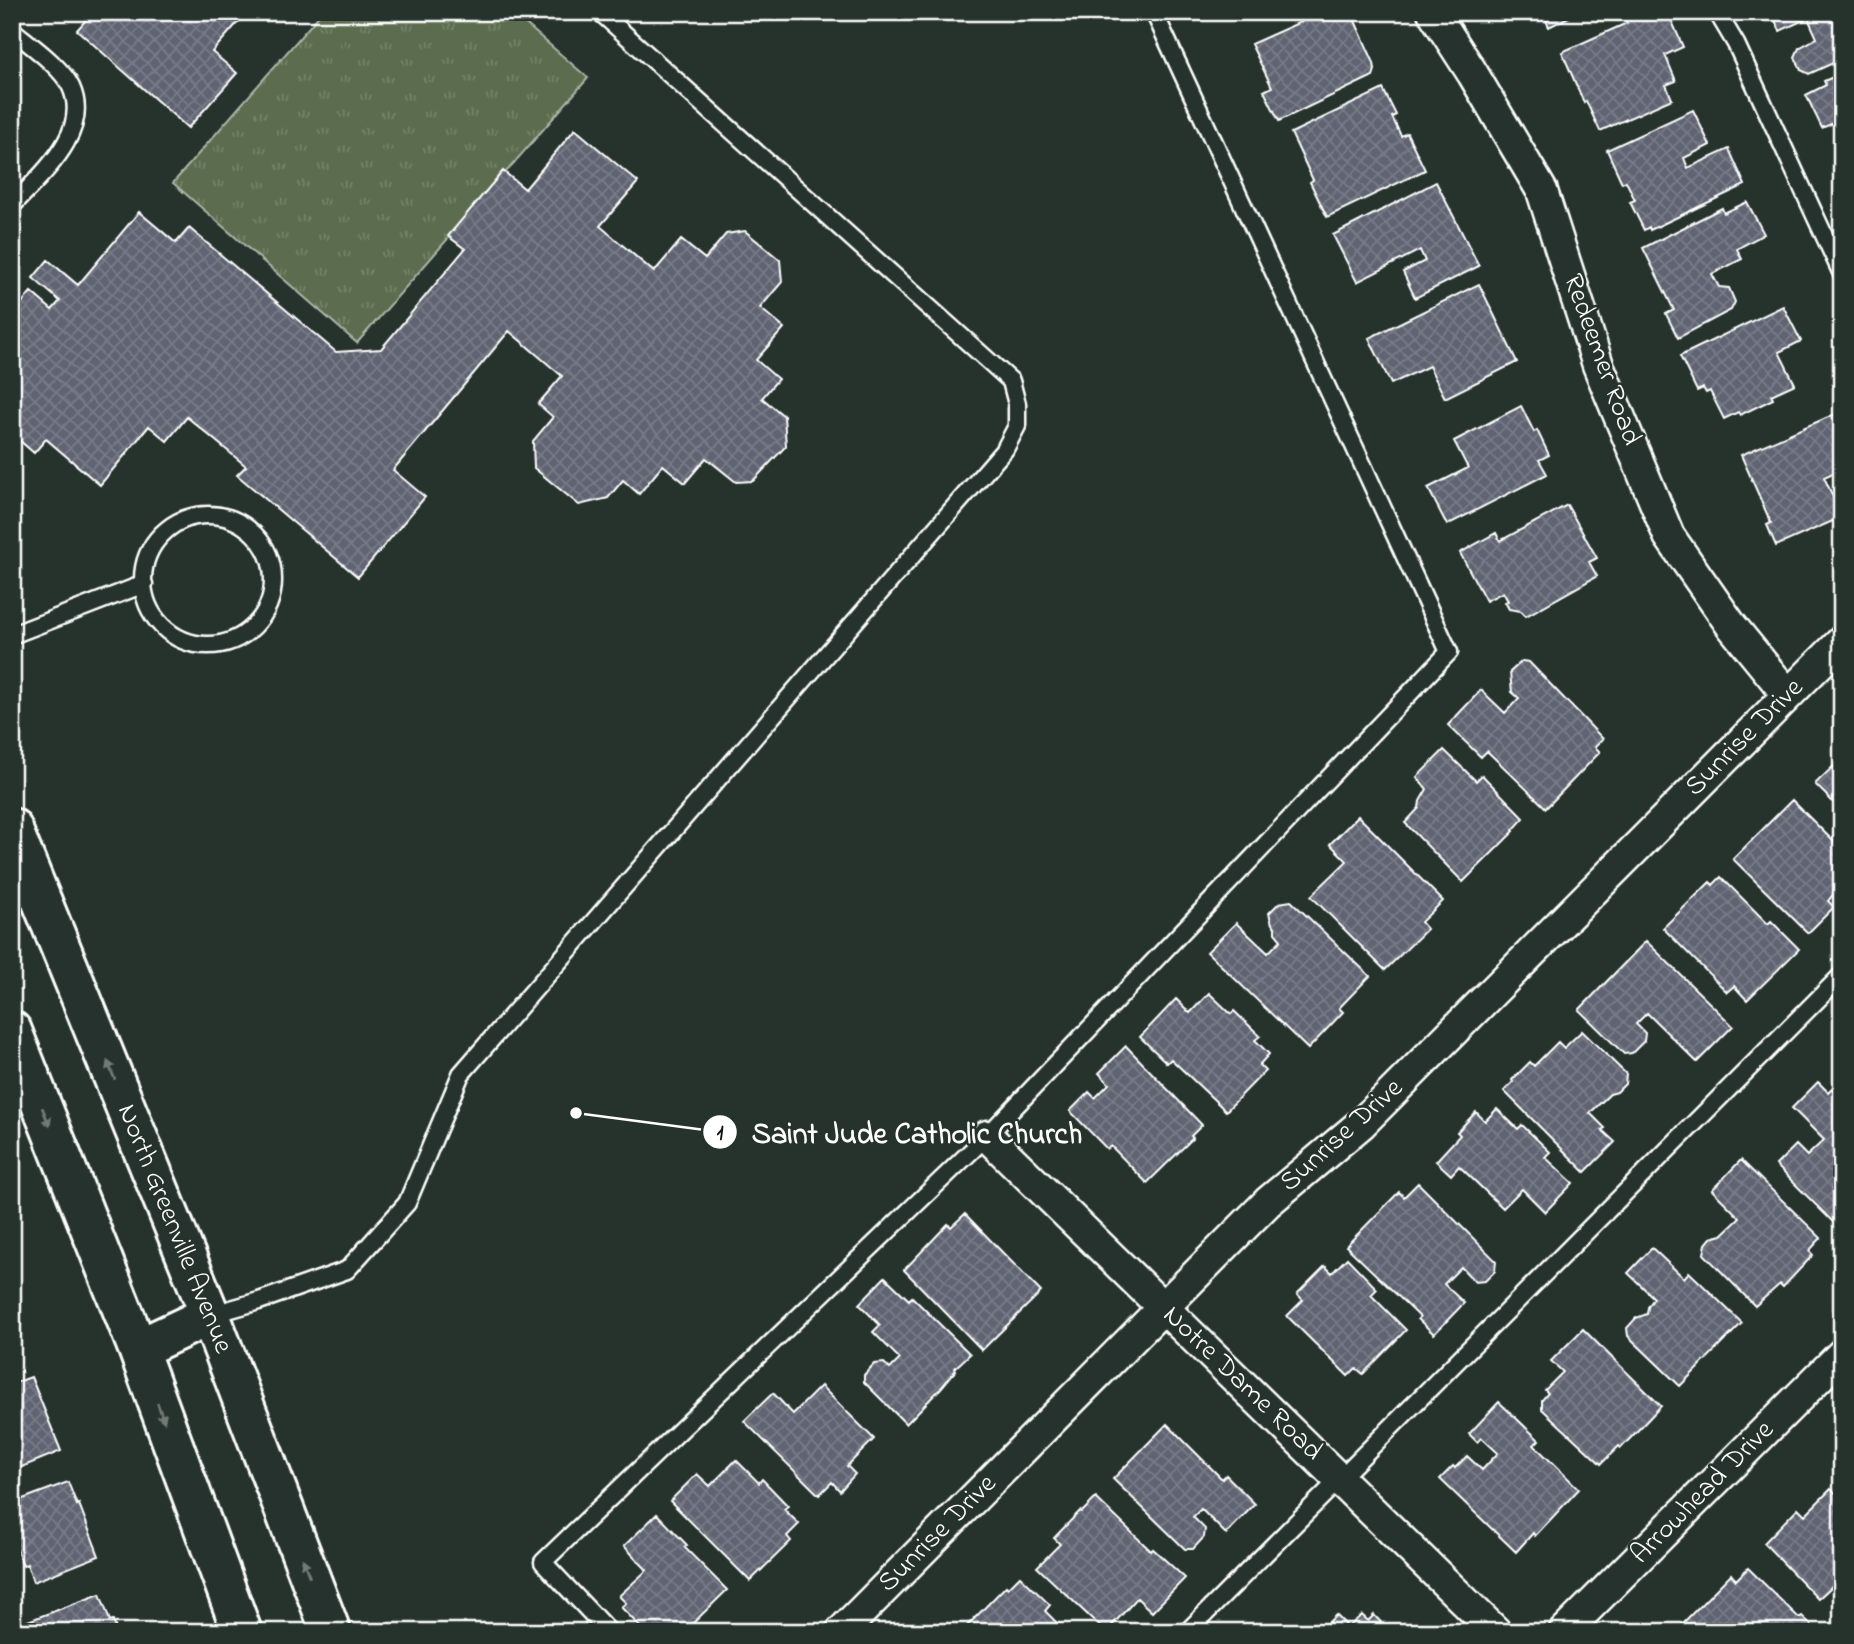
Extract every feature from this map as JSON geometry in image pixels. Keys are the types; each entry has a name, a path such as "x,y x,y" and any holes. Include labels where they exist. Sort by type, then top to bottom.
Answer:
{"main road":[{"name":"North Greenville Avenue","path":"12,828 210,1315 331,1632"},
{"path":"12,1031 138,1349 242,1632"},
{"path":"138,1349 210,1315"}],"street":[{"name":"Redeemer Road","path":"1433,12 1542,191 1598,365 1669,536 1731,625 1788,695"},
{"name":"Sunrise Drive","path":"841,1632 1268,1202 1362,1123 1842,641"},
{"name":"Notre Dame Road","path":"987,1136 1496,1632"},
{"name":"Arrowhead Drive","path":"1564,1632 1842,1354"}],"lane":[{"path":"210,1315 347,1270 407,1203 461,1074 1005,449 1017,426 1017,404 1011,381 600,12"},
{"path":"609,1632 543,1562 987,1136 1449,652 1154,12"},
{"path":"1717,12 1736,44 1842,274"},
{"path":"12,30 55,66 70,85 76,107 74,127 63,148 12,206"},
{"path":"195,515 221,515 245,525 263,543 273,567 273,592 264,616 245,635 222,645 196,645 172,635 154,617 144,593 144,584 144,567 154,544 171,525 195,515"},
{"path":"12,635 144,584"},
{"path":"1187,1632 1842,975"}],"green space":[{"path":"322,12 512,12 588,78 357,343 173,183"}],"building":[{"path":"93,12 247,12 212,52 237,73 188,128 77,30"},
{"path":"1229,12 1245,12 1232,18"},
{"path":"1323,12 1351,12 1374,63 1373,76 1279,121 1264,91 1272,87 1251,44"},
{"path":"1542,12 1579,12 1549,27"},
{"path":"1629,12 1668,12 1683,47 1665,55 1676,81 1666,85 1672,99 1600,131 1586,101 1584,103 1562,52 1627,23 1623,15"},
{"path":"1771,12 1842,12 1842,59 1809,74 1801,70 1795,57 1799,48 1817,38 1808,18 1780,31"},
{"path":"1842,73 1842,124 1840,120 1822,128 1806,95 1826,85 1824,81"},
{"path":"1383,89 1396,115 1392,117 1401,136 1407,133 1425,170 1327,217 1291,133"},
{"path":"1693,110 1710,145 1684,158 1688,168 1729,149 1745,185 1650,230 1649,227 1644,230 1630,202 1635,200 1626,181 1622,183 1607,150"},
{"path":"575,129 638,182 600,226 654,272 681,240 705,259 726,234 745,231 780,260 782,282 760,308 784,328 756,360 778,379 762,398 784,416 786,446 753,481 736,482 706,458 685,483 663,465 639,494 623,480 608,498 579,505 534,468 533,441 553,417 538,404 562,376 509,331 393,470 425,497 358,577 237,475 246,466 187,417 167,441 149,426 100,485 46,439 34,453 12,434 12,314 31,292 52,310 60,301 33,278 48,260 78,285 139,212 176,243 189,228 336,352 381,349 465,249 448,236 503,171 525,189"},
{"path":"1436,182 1479,266 1415,298 1403,272 1425,261 1420,250 1357,282 1333,235"},
{"path":"1747,202 1764,234 1737,249 1742,259 1712,274 1719,287 1729,288 1735,302 1731,310 1678,338 1666,314 1674,310 1643,248 1722,208 1724,213"},
{"path":"1479,284 1517,362 1445,398 1429,366 1391,384 1369,338"},
{"path":"1783,306 1801,341 1779,352 1795,384 1771,395 1773,399 1740,415 1738,412 1724,419 1710,391 1706,393 1703,388 1697,391 1680,356"},
{"path":"1521,406 1549,455 1539,460 1547,474 1447,525 1428,488 1468,468 1454,441"},
{"path":"1842,411 1842,469 1824,477 1842,517 1776,546 1767,525 1771,523 1741,455"},
{"path":"1567,505 1597,558 1589,562 1597,576 1526,616 1521,611 1509,609 1503,592 1486,601 1460,553 1496,533 1500,541"},
{"path":"1522,661 1529,662 1603,739 1595,747 1600,752 1546,808 1487,751 1481,757 1448,725 1481,690 1505,713 1519,698 1512,692 1510,672"},
{"path":"1444,750 1476,781 1482,775 1524,818 1463,882 1405,823 1419,808 1427,789 1417,777"},
{"path":"1842,758 1842,811 1815,784"},
{"path":"1792,800 1842,850 1842,884 1828,901 1834,907 1808,933 1733,859"},
{"path":"1358,816 1443,901 1421,922 1427,929 1385,970 1311,896 1347,861 1330,844"},
{"path":"1721,877 1768,924 1771,921 1799,949 1747,1000 1734,986 1727,992 1663,928 1710,882 1713,885"},
{"path":"1291,901 1370,976 1339,1008 1343,1012 1308,1049 1207,952 1236,923 1268,953 1281,940 1275,933 1269,913 1279,903"},
{"path":"1646,941 1733,1026 1697,1062 1647,1013 1636,1024 1645,1033 1644,1041 1632,1053 1624,1054 1579,1010"},
{"path":"1209,993 1231,1014 1234,1011 1260,1036 1255,1040 1269,1054 1259,1065 1265,1071 1226,1111 1171,1059 1167,1063 1140,1037 1176,999 1190,1013"},
{"path":"1582,1031 1626,1074 1625,1084 1590,1113 1615,1142 1585,1172 1504,1091 1530,1062 1534,1066 1558,1042 1564,1048"},
{"path":"1126,1046 1202,1125 1191,1136 1193,1138 1147,1183 1111,1146 1107,1149 1070,1111 1089,1092 1095,1098 1109,1084 1099,1073"},
{"path":"1818,1082 1828,1092 1832,1088 1842,1097 1840,1229 1776,1165 1796,1145 1807,1156 1824,1140 1792,1108"},
{"path":"1497,1109 1518,1129 1522,1125 1550,1152 1545,1157 1573,1183 1545,1212 1522,1189 1503,1208 1459,1166 1451,1175 1436,1161 1460,1135 1457,1132 1476,1112 1485,1121"},
{"path":"1741,1160 1821,1238 1809,1251 1813,1255 1783,1287 1780,1284 1755,1306 1704,1254 1706,1244 1711,1238 1722,1235 1740,1218 1712,1190"},
{"path":"1418,1183 1496,1261 1495,1271 1485,1281 1475,1282 1461,1267 1444,1284 1464,1303 1434,1334 1418,1319 1420,1317 1346,1246 1399,1192 1404,1197"},
{"path":"965,1214 1041,1292 982,1350 904,1270 948,1224 951,1227"},
{"path":"1652,1248 1684,1278 1689,1272 1742,1323 1680,1386 1628,1336 1627,1328 1636,1318 1647,1314 1654,1298 1628,1273"},
{"path":"1347,1258 1377,1289 1371,1295 1406,1330 1363,1374 1356,1368 1348,1376 1287,1316 1303,1300 1297,1294 1325,1266 1332,1273"},
{"path":"885,1277 909,1300 912,1297 970,1354 906,1424 864,1382 864,1375 874,1364 884,1363 890,1369 900,1359 873,1332 880,1325 859,1304"},
{"path":"1583,1329 1661,1406 1621,1448 1619,1446 1601,1464 1542,1409 1542,1400 1548,1393 1545,1390 1563,1372 1551,1361"},
{"path":"31,1377 61,1451 12,1471 12,1384"},
{"path":"821,1386 874,1439 847,1466 855,1474 840,1491 832,1482 819,1495 744,1421 773,1393 793,1414"},
{"path":"1499,1402 1539,1440 1534,1445 1579,1489 1535,1536 1533,1533 1516,1552 1440,1479 1467,1456 1482,1470 1498,1453 1482,1438 1477,1442 1469,1434"},
{"path":"1167,1424 1222,1479 1226,1475 1255,1504 1226,1534 1201,1509 1193,1517 1205,1529 1204,1537 1193,1549 1185,1549 1113,1479"},
{"path":"736,1460 759,1483 762,1479 788,1506 784,1509 799,1524 787,1536 791,1541 750,1581 670,1501 697,1474 710,1486"},
{"path":"68,1482 99,1556 33,1582 27,1564 23,1566 15,1546 12,1547 12,1503"},
{"path":"1831,1489 1842,1499 1842,1577 1818,1599 1764,1543 1798,1508 1805,1515"},
{"path":"1096,1498 1151,1551 1153,1549 1185,1578 1152,1612 1137,1598 1106,1632 1037,1567 1060,1544 1054,1538"},
{"path":"657,1514 687,1545 684,1547 727,1590 684,1632 645,1632 621,1607 626,1603 619,1596 647,1570 624,1546"},
{"path":"1748,1568 1799,1618 1802,1616 1818,1632 1690,1632 1682,1624 1731,1574 1736,1580"},
{"path":"1020,1576 1050,1605 1045,1611 1066,1632 963,1630 1006,1586 1008,1588"},
{"path":"100,1594 117,1632 12,1632 12,1627"},
{"path":"1336,1615 1348,1627 1362,1615 1368,1621 1374,1615 1390,1632 1319,1632"}],"place":[{"name":"Saint Jude Catholic Church","path":"576,1113"}]}
